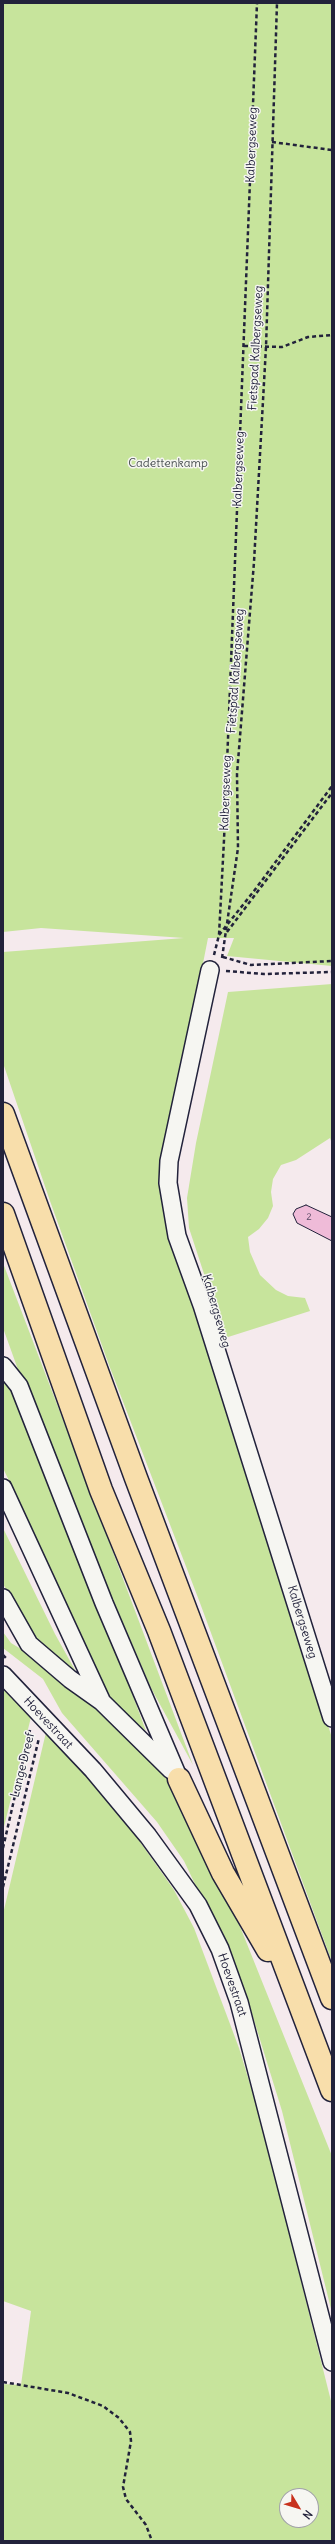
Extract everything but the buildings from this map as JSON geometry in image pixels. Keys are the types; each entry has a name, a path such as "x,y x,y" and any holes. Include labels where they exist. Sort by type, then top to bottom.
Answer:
{"highway":[{"path":"3,1114 136,1478 332,1998"},
{"path":"3,1214 101,1490 159,1631 332,2090"},
{"path":"179,1779 223,1873 298,2000"}],"street":[{"name":"Kalbergseweg","path":"215,971 169,1161 168,1183 177,1236 202,1305 332,1718"},
{"path":"3,1366 19,1386 104,1603 179,1779"},
{"path":"3,1488 101,1701"},
{"path":"3,1598 29,1644 70,1679 101,1701 179,1779"},
{"name":"Hoevestraat","path":"3,1675 93,1770 148,1836 198,1905 220,1949 240,2002 332,2362"}],"path":[{"name":"Kalbergseweg","path":"228,923 219,935 257,3"},
{"name":"Fietspad Kalbergseweg","path":"227,932 238,848 237,774 254,562 266,347 277,3"},
{"path":"272,142 332,150"},
{"path":"244,346 282,347 308,337 332,335"},
{"path":"228,923 332,786"},
{"path":"332,793 227,932 223,957 215,971 264,974 332,972"},
{"path":"223,957 251,964 332,961"},
{"name":"Lange Dreef","path":"3,1848 19,1776 41,1714"},
{"name":"Lange Dreef","path":"3,1887 41,1714"},
{"path":"3,2382 68,2393 103,2406 119,2418 130,2432 131,2442 123,2487 126,2499 146,2524 152,2541"}],"green space":[{"name":"Cadettenkamp","path":"3,3 332,3 332,966 227,956 234,938 208,938 164,1161 253,1484 332,1738 332,1962 200,1603 109,1365 50,1201 3,1063 3,952 184,938 41,928 3,932"},
{"path":"332,984 332,1144 330,1138 296,1160 281,1165 273,1179 271,1192 273,1206 268,1218 259,1229 248,1237 250,1252 260,1275 276,1290 288,1296 305,1298 310,1311 225,1338 189,1228 187,1198 196,1143 228,992"},
{"path":"3,1263 193,1765 151,1688 59,1475 29,1400 3,1328"},
{"path":"3,1380 16,1394 106,1623 146,1731 116,1706 96,1677 76,1624 3,1468"},
{"path":"3,1528 55,1634 80,1679 42,1649 3,1584"},
{"path":"3,1632 11,1643 46,1664 166,1768 241,1929 332,2156 332,2313 282,2111 249,2004 223,1933 204,1903 184,1861 157,1822 62,1713 43,1679 3,1648"},
{"path":"3,1687 31,1717 3,1831"},
{"path":"47,1728 126,1822 174,1890 194,1928 239,2048 260,2117 332,2405 332,2541 3,2541 3,2384 21,2385 31,2311 3,2301 3,1914"}]}
